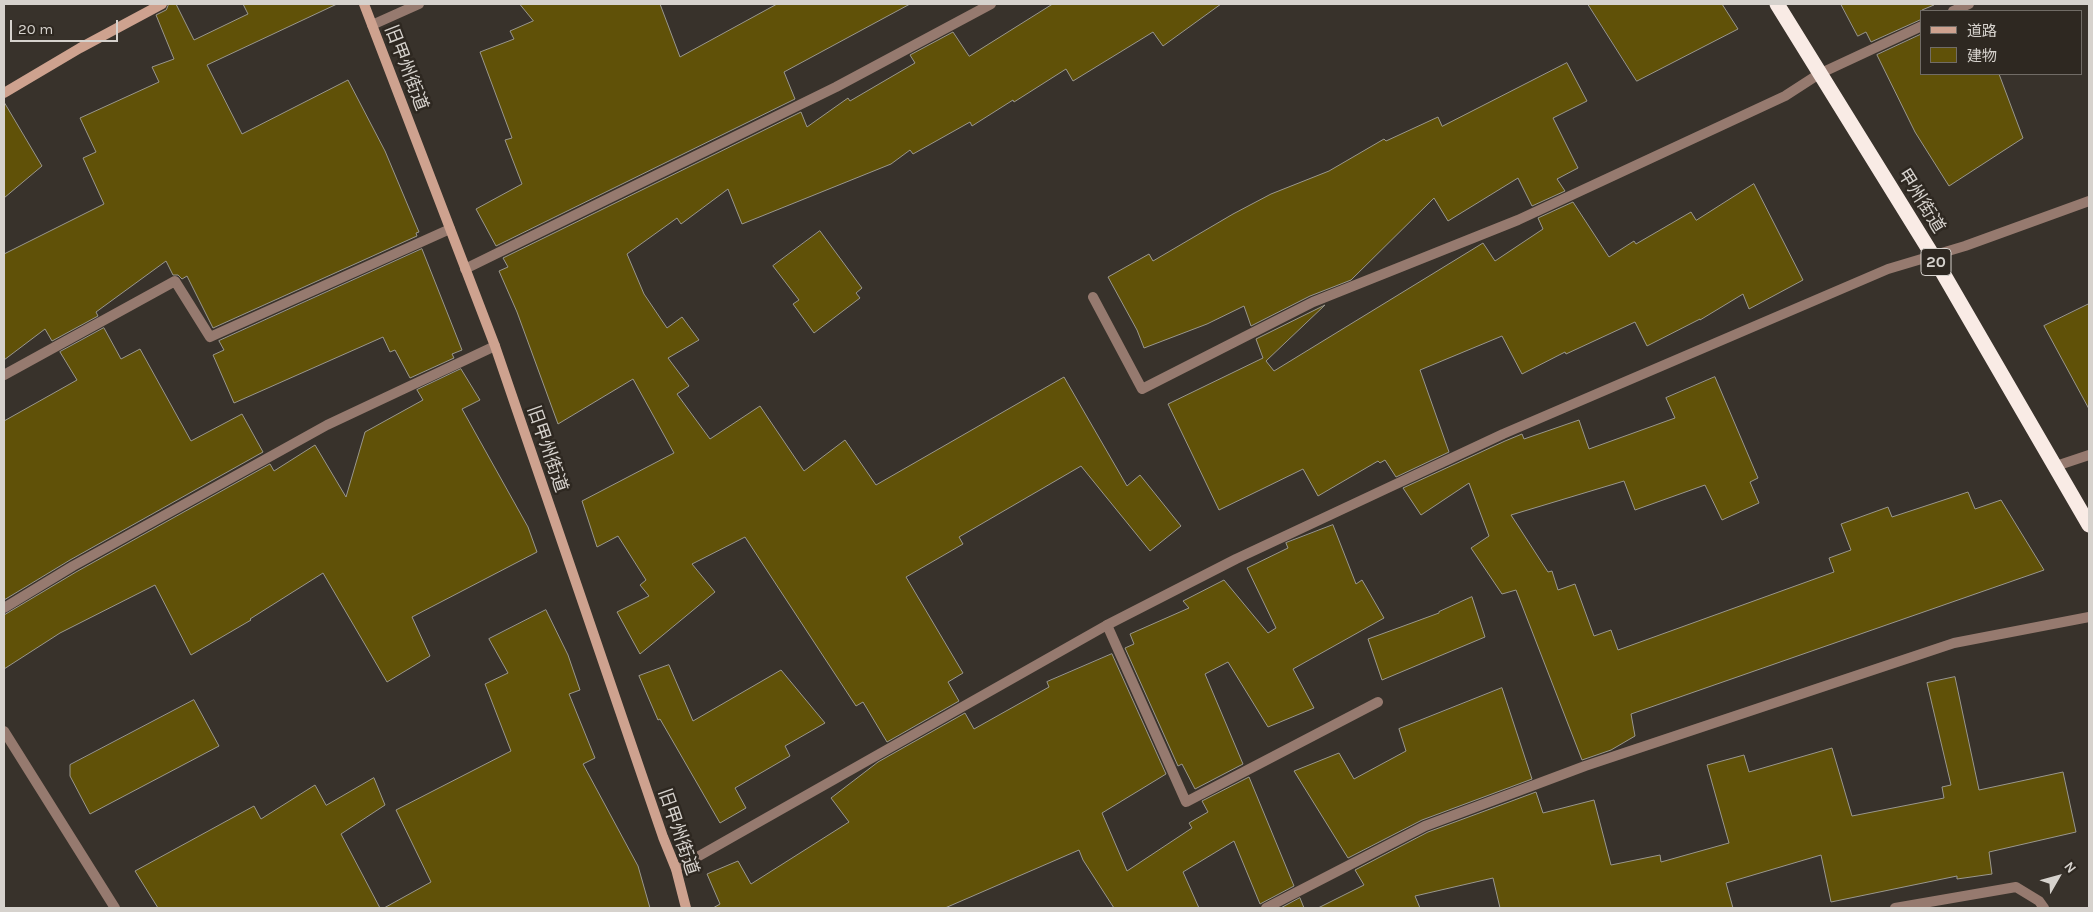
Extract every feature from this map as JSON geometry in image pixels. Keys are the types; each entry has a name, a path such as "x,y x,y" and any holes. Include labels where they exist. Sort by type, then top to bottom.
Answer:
{"highway":[{"name":"甲州街道","path":"1777,4 1933,256 2089,525"}],"main road":[{"path":"4,93 162,4"},
{"name":"旧甲州街道","path":"364,4 495,346 653,810 676,869 686,908"}],"street":[{"path":"372,25 419,4"},
{"path":"465,269 836,87 991,4"},
{"path":"1955,10 1969,4"},
{"path":"1093,297 1142,389 1313,302 1518,220 1785,96 1819,74 1920,27"},
{"path":"676,869 1107,625 1236,559 1503,434 1888,269 1933,256 2089,201"},
{"path":"4,375 175,281 210,337 450,229"},
{"path":"4,608 73,566 327,425 495,346"},
{"path":"2056,466 2089,455"},
{"path":"1266,908 1425,826 1585,766 1954,643 2089,617"},
{"path":"1107,625 1186,802 1378,702"},
{"path":"4,731 115,908"},
{"path":"1896,908 2016,887 2039,901 2044,908"}],"building":[{"path":"169,4 176,4 194,40 248,14 243,4 337,4 207,65 242,134 348,80 385,151 419,232 416,233 417,236 213,328 187,276 182,279 178,275 173,275 166,261 96,312 98,316 52,341 45,329 4,360 4,254 104,204 83,158 96,152 80,118 159,82 152,67 174,59 156,15 166,10"},
{"path":"520,4 660,4 680,57 777,4 910,4 784,72 795,99 496,246 476,209 522,184 505,140 512,138 480,52 514,39 510,31 533,21"},
{"path":"1053,4 1221,4 1163,46 1153,32 1073,81 1066,69 972,126 970,122 913,154 910,150 891,164 742,224 728,189 681,224 677,218 627,254 644,294 667,328 682,317 699,340 668,358 689,386 677,394 710,439 760,406 804,471 845,440 876,485 1064,377 1127,486 1140,475 1181,526 1150,551 1081,466 959,537 963,544 906,577 963,673 948,682 959,701 887,742 863,702 856,706 745,537 692,564 715,592 640,654 617,612 649,596 640,585 646,580 618,536 597,547 582,501 674,453 633,379 558,424 517,312 499,271 508,267 503,258 801,112 807,127 848,98 850,101 915,63 910,55 953,32 969,56"},
{"path":"1588,4 1722,4 1738,29 1637,81"},
{"path":"1841,4 1934,4 1920,10 1920,20 1871,42 1866,32 1858,36"},
{"path":"1920,35 1920,75 1999,75 2023,138 1949,186 1915,132 1877,55"},
{"path":"1567,63 1587,101 1553,118 1578,168 1557,179 1565,191 1532,206 1518,178 1448,221 1434,198 1351,280 1310,296 1251,326 1244,306 1207,324 1144,348 1137,330 1108,277 1149,254 1153,261 1233,214 1271,194 1329,171 1384,139 1386,141 1438,117 1442,126"},
{"path":"4,102 42,166 4,198"},
{"path":"1754,184 1803,280 1749,309 1743,294 1700,320 1647,346 1635,322 1566,354 1565,352 1522,374 1502,336 1420,370 1449,452 1396,477 1385,460 1380,463 1378,461 1318,496 1303,469 1219,510 1168,404 1263,358 1256,339 1325,305 1266,361 1274,371 1483,243 1495,261 1543,229 1538,218 1573,202 1609,257 1634,241 1636,244 1691,212 1696,220"},
{"path":"820,231 862,288 856,293 860,298 814,333 793,304 799,300 773,266"},
{"path":"422,249 462,350 452,354 454,358 410,378 395,350 390,352 383,337 234,403 213,355 224,350 219,341"},
{"path":"2089,304 2089,409 2044,326"},
{"path":"104,328 121,359 140,349 191,441 242,414 263,452 70,560 4,600 4,421 77,380 60,352"},
{"path":"461,369 480,400 462,409 528,527 537,552 412,617 430,656 387,682 323,573 251,620 191,655 155,585 60,633 4,669 4,615 76,572 270,464 274,471 315,445 346,497 365,432 423,400 417,390"},
{"path":"1715,377 1758,478 1750,482 1759,503 1722,520 1705,485 1635,510 1624,481 1511,515 1548,572 1552,571 1558,590 1575,584 1594,636 1611,630 1618,650 1834,572 1829,558 1851,550 1841,524 1888,507 1892,517 1968,492 1975,509 2001,500 2044,570 1631,714 1635,736 1611,750 1582,760 1516,590 1502,594 1471,548 1489,536 1469,483 1421,515 1403,488 1522,434 1524,439 1579,420 1589,449 1675,418 1666,398"},
{"path":"1333,525 1356,584 1362,580 1384,618 1293,669 1314,708 1268,727 1228,662 1205,674 1243,764 1195,789 1182,764 1178,766 1125,648 1134,644 1130,634 1189,608 1183,601 1224,580 1268,633 1276,628 1247,568 1288,548 1286,543"},
{"path":"1472,597 1485,637 1382,680 1368,639 1439,613"},
{"path":"546,610 568,655 580,690 569,694 595,758 583,764 638,866 650,908 384,908 431,882 396,810 511,751 485,684 508,673 489,639"},
{"path":"1112,654 1166,774 1102,813 1127,871 1192,828 1189,823 1208,812 1202,801 1249,777 1294,886 1260,904 1234,841 1183,872 1199,908 1114,908 1083,860 1079,850 945,908 713,908 720,904 707,874 738,861 751,884 849,822 831,798 878,762 965,713 974,729 1049,687 1047,682"},
{"path":"669,665 693,721 781,670 825,723 785,746 790,756 735,788 746,808 720,823 660,719 658,720 639,676"},
{"path":"1955,677 1979,790 2063,772 2076,832 1989,852 1992,874 1957,879 1957,876 1831,902 1821,855 1726,883 1733,908 1500,908 1493,878 1415,896 1420,908 1318,908 1364,885 1355,870 1428,832 1536,792 1543,813 1594,800 1611,865 1660,855 1661,862 1729,843 1707,765 1744,755 1749,772 1832,748 1852,816 1944,798 1942,787 1951,785 1927,683"},
{"path":"1502,688 1532,779 1422,820 1348,858 1294,771 1339,753 1354,779 1406,751 1399,729"},
{"path":"194,700 219,746 90,814 70,776 70,765"},
{"path":"374,778 385,805 341,834 380,908 158,908 135,871 254,806 261,819 315,785 326,805"},
{"path":"1300,898 1304,908 1281,908"}]}
